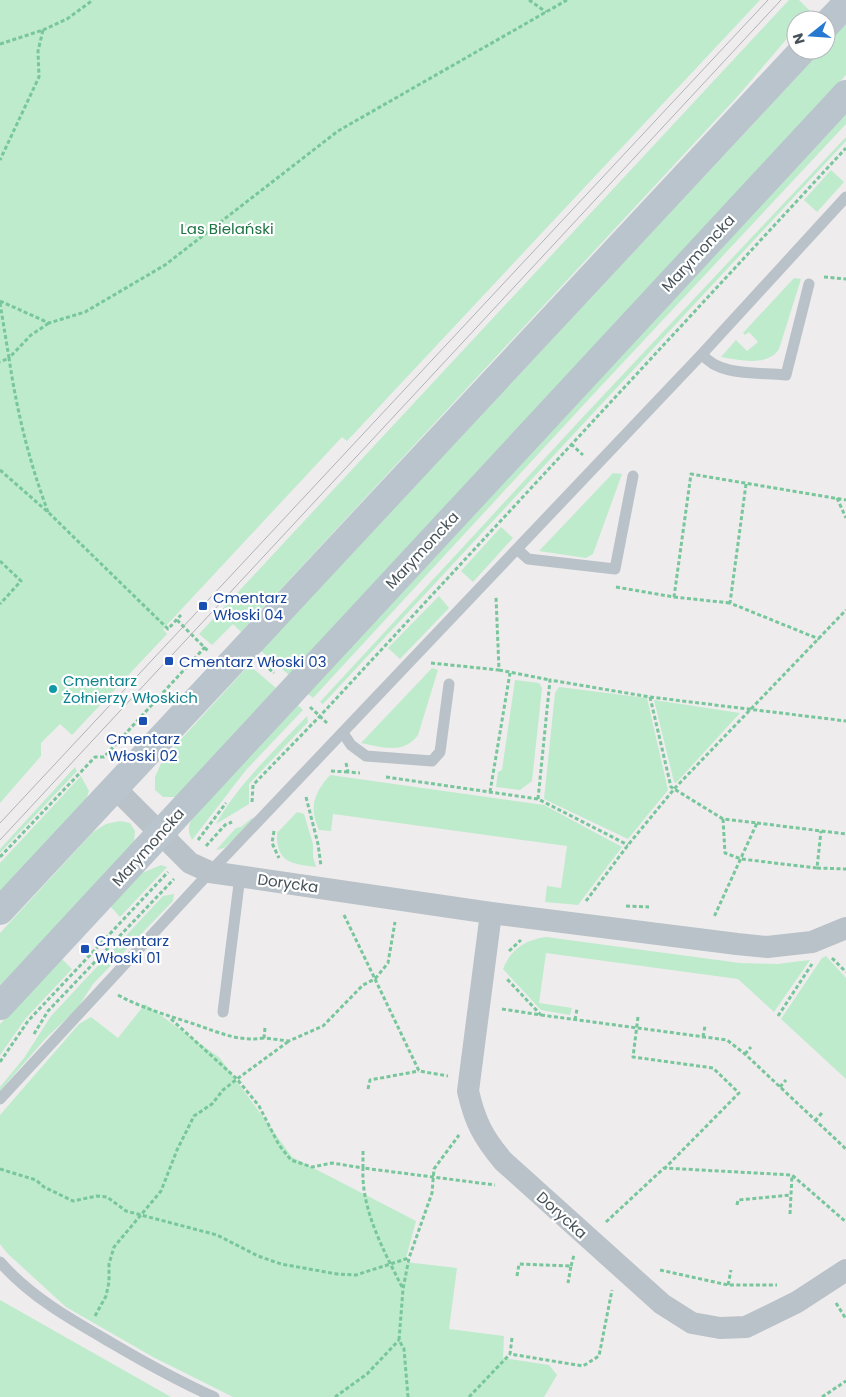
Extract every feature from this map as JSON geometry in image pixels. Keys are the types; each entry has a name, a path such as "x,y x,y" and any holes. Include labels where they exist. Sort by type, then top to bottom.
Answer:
{"main road":[{"path":"836,14 846,4"},
{"path":"0,911 794,60"},
{"name":"Marymoncka","path":"0,1006 846,94"}],"street":[{"name":"Dorycka","path":"115,788 190,863 210,872 491,913 767,947 812,942 846,928"},
{"name":"Dorycka","path":"491,913 469,1070 468,1091 474,1116 484,1139 503,1161 622,1279 692,1323 720,1328 746,1327 772,1316 846,1270"}],"lane":[{"path":"0,1099 210,872 702,354 846,197"},
{"path":"702,354 708,363 724,369 786,375 809,284"},
{"path":"517,549 528,560 615,569 632,476"},
{"path":"342,735 351,746 366,756 432,761 440,752 449,684"},
{"path":"223,1012 240,876"},
{"path":"0,1262 12,1275 53,1309 174,1379 214,1397"}],"path":[{"path":"0,44 43,30 67,19 93,0"},
{"path":"529,0 546,12"},
{"path":"0,362 9,358 31,335 49,324 85,312 166,265 338,131 567,0"},
{"path":"0,160 39,77 38,51 43,30"},
{"path":"252,812 253,784 320,716 846,148"},
{"path":"0,302 49,324"},
{"path":"0,302 16,408 34,474 49,513"},
{"path":"0,470 49,513 168,629 181,614"},
{"path":"730,603 746,484"},
{"path":"836,498 846,518"},
{"path":"0,561 21,581 0,604"},
{"path":"496,594 499,670"},
{"path":"674,597 730,603 819,639"},
{"path":"585,902 628,845 675,788 846,610"},
{"path":"177,620 213,655"},
{"path":"0,857 95,757 104,757 205,647"},
{"path":"430,663 499,670 650,697 846,721"},
{"path":"490,792 510,672"},
{"path":"538,799 550,680"},
{"path":"650,697 671,787 723,819 846,834"},
{"path":"320,716 342,735 348,772 366,774"},
{"path":"384,777 538,799 628,845"},
{"path":"306,796 318,844 322,872"},
{"path":"723,819 725,853 740,859 817,868 846,869"},
{"path":"29,1042 48,1011 226,825 234,821"},
{"path":"714,916 757,823"},
{"path":"817,868 821,831"},
{"path":"340,908 419,1071"},
{"path":"87,1329 106,1296 109,1282 109,1264 114,1247 161,1191 177,1150 194,1116 212,1104 236,1078 288,1041 323,1026 363,985 376,979 388,963 396,914"},
{"path":"505,954 523,939"},
{"path":"778,1016 814,962"},
{"path":"505,976 541,1015"},
{"path":"104,987 138,1005 171,1018 234,1038 251,1040 264,1038 288,1041"},
{"path":"494,1008 727,1040 745,1054 846,1149"},
{"path":"575,1020 577,1009"},
{"path":"598,1228 664,1168 739,1093 713,1068 634,1058 638,1017"},
{"path":"171,1018 236,1078 259,1106 279,1145 291,1160 312,1167 332,1163 494,1185 500,1184"},
{"path":"703,1037 705,1026"},
{"path":"264,1038 266,1028"},
{"path":"745,1054 751,1047"},
{"path":"368,1090 370,1080 419,1071 453,1077"},
{"path":"780,1087 786,1080"},
{"path":"815,1121 822,1113"},
{"path":"408,1397 404,1349 399,1340 403,1289 409,1258 432,1193 434,1169 464,1129"},
{"path":"364,1151 362,1188 378,1237 403,1289"},
{"path":"664,1168 792,1175 846,1222"},
{"path":"0,1169 36,1180 44,1187 73,1201 97,1196 107,1198 126,1212 217,1235 258,1256 281,1264 337,1274 356,1275 409,1258"},
{"path":"790,1214 792,1175"},
{"path":"737,1205 738,1200 791,1196"},
{"path":"517,1276 519,1264 571,1266 568,1283"},
{"path":"510,1354 583,1366 599,1356 622,1279 642,1266 728,1284 780,1285"},
{"path":"728,1284 731,1270"},
{"path":"469,1397 510,1354 512,1338"},
{"path":"335,1397 367,1374 399,1340"},
{"path":"822,1397 846,1381"}],"green space":[{"name":"Las Bielański","path":"0,0 760,0 347,441 342,437 163,629 167,634 72,735 60,724 41,743 41,756 0,803"},
{"path":"789,0 799,0 809,10 786,10 786,40 737,97 241,632 233,624 212,645 199,634"},
{"path":"846,24 846,75 289,675 261,651 813,60 836,60 836,34"},
{"path":"846,114 846,124 313,698 307,693"},
{"path":"846,137 846,141 323,704 320,702 583,417"},
{"path":"831,170 844,182 817,212 804,200"},
{"path":"794,278 801,279 779,349 774,355 753,361 721,357 736,340 747,351 758,342 749,332 745,335 743,333"},
{"path":"613,473 622,474 593,554 586,558 539,551"},
{"path":"501,527 513,538 473,582 461,571"},
{"path":"439,596 449,608 400,659 388,648"},
{"path":"249,665 276,688 176,797 163,797 155,790 155,777 163,759"},
{"path":"432,668 438,670 418,735 406,745 392,748 361,743"},
{"path":"515,680 539,683 542,688 532,781 520,790 496,787 498,772 502,770"},
{"path":"559,687 647,698 668,790 628,839 544,799 555,693"},
{"path":"654,700 740,713 676,783 674,782"},
{"path":"297,704 303,710 246,770 192,840 189,828 194,816"},
{"path":"307,716 308,722 249,784 249,804 216,824 236,794"},
{"path":"75,767 77,771 0,853 0,849"},
{"path":"330,775 544,805 622,847 578,905 545,902 547,886 561,888 567,846 333,814 331,831 319,830 314,814 315,800 320,788"},
{"path":"81,776 89,791 85,803 0,893 0,863"},
{"path":"297,812 304,814 313,844 313,857 316,867 293,863 287,860 279,851 277,833"},
{"path":"252,818 256,820 224,848 216,850 236,828 241,827"},
{"path":"120,821 130,823 135,831 134,843 0,986 0,933 93,832 106,824"},
{"path":"161,865 167,867 120,917 110,906 142,873"},
{"path":"174,894 173,901 93,984 77,1009 46,1038 0,1091 0,1087 24,1058 51,1016 163,896"},
{"path":"546,937 740,963 777,964 810,960 774,1012 738,979 546,953 539,1003 572,1008 570,1015 541,1010 503,969 510,956 525,943"},
{"path":"826,956 846,978 846,1079 781,1019 822,958"},
{"path":"61,958 72,969 26,1018 0,1055 0,1024"},
{"path":"145,1004 220,1058 292,1157 416,1221 405,1262 457,1268 449,1329 504,1336 503,1358 549,1365 557,1375 544,1397 233,1397 153,1357 66,1307 8,1254 0,1244 0,1115 79,1024 91,1017 118,1038"},
{"path":"0,1300 171,1397 0,1397"}],"tram line":[{"path":"0,823 768,0"},
{"path":"0,840 781,0"}],"place":[{"name":"Cmentarz Włoski 04","path":"203,606"},
{"name":"Cmentarz Włoski 03","path":"169,661"},
{"name":"Cmentarz Żołnierzy Włoskich","path":"53,689"},
{"name":"Cmentarz Włoski 02","path":"143,721"},
{"name":"Cmentarz Włoski 01","path":"85,949"}]}
